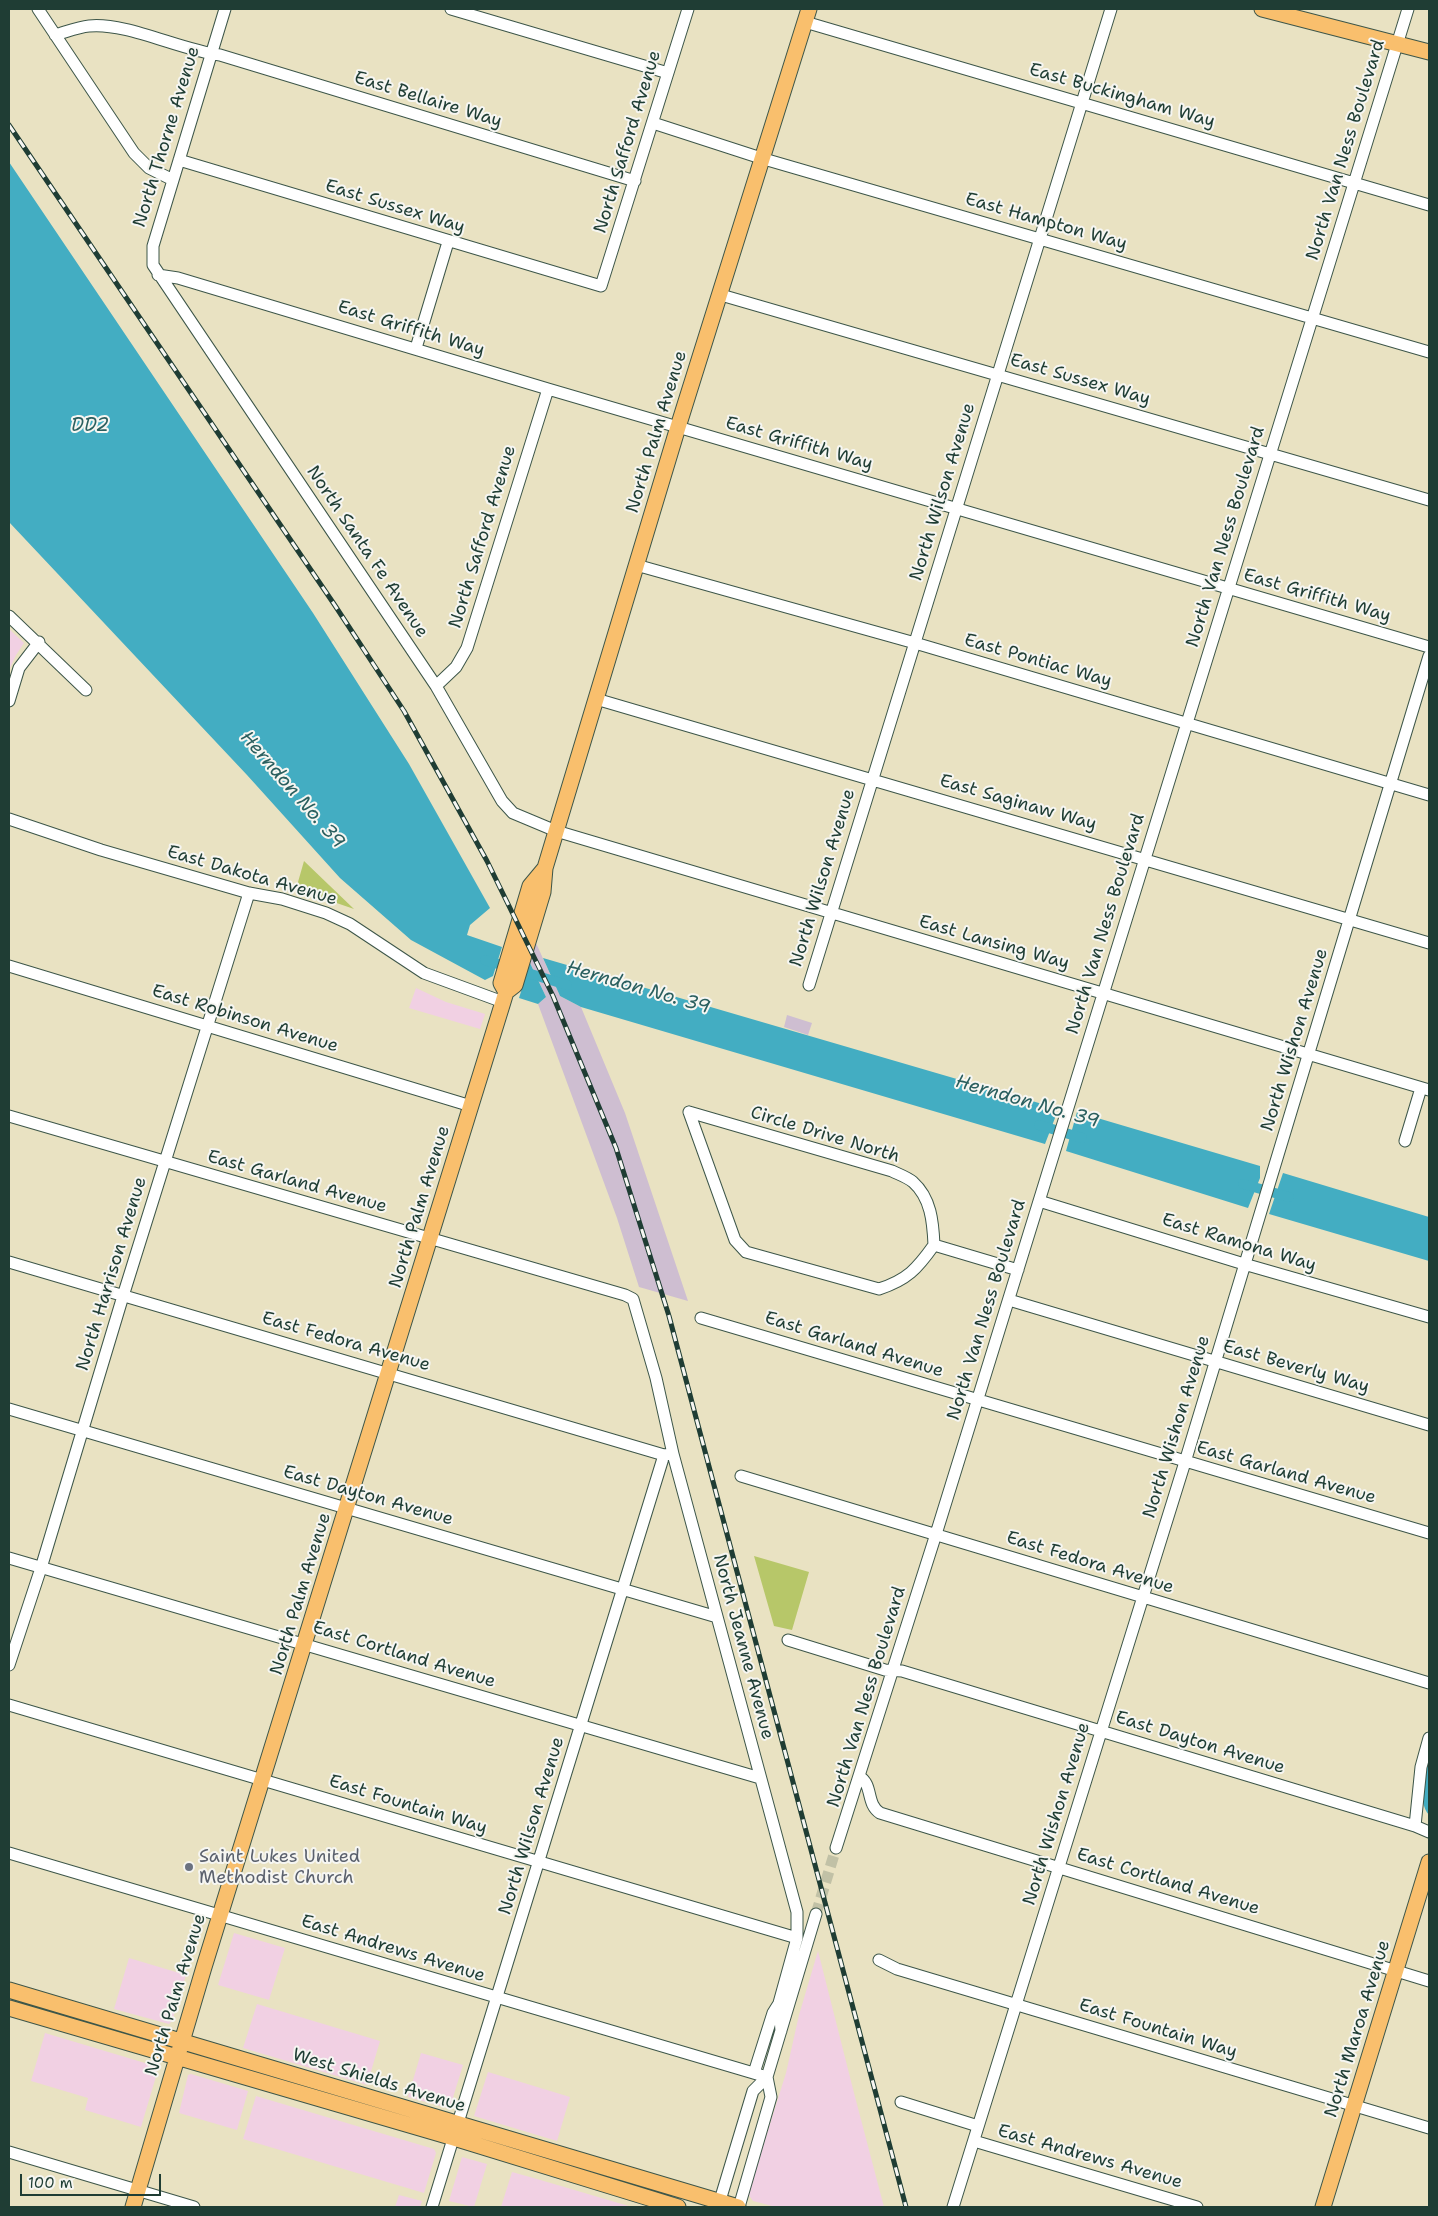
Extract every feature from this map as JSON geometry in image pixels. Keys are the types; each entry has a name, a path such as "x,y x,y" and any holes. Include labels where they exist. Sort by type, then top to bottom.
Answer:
{"main road":[{"path":"1262,9 1396,47 1429,61"},
{"name":"North Palm Avenue","path":"133,2207 176,2058 507,990 517,954 530,886 545,868 678,427 764,159 807,15"},
{"path":"1396,47 1429,52"},
{"name":"North Maroa Avenue","path":"1323,2207 1429,1862"},
{"name":"West Shields Avenue","path":"9,1990 182,2042 456,2131 678,2207"},
{"name":"West Shields Avenue","path":"9,2008 176,2058 456,2131 719,2204 739,2207"}],"street":[{"path":"38,9 141,162 156,173 173,180"},
{"name":"North Thorne Avenue","path":"158,275 153,265 153,246 225,9"},
{"path":"451,9 668,73"},
{"name":"North Safford Avenue","path":"601,286 688,9"},
{"name":"North Wilson Avenue","path":"809,985 1111,9"},
{"name":"North Van Ness Boulevard","path":"836,1848 894,1671 1408,9"},
{"name":"East Buckingham Way","path":"807,15 1082,102 1429,204"},
{"name":"East Bellaire Way","path":"55,35 88,26 111,26 635,181"},
{"name":"East Hampton Way","path":"653,123 764,159 1429,352"},
{"name":"East Sussex Way","path":"179,160 448,242 601,286"},
{"path":"416,348 448,242"},
{"name":"East Griffith Way","path":"158,275 178,278 548,389 1429,647"},
{"name":"North Santa Fe Avenue","path":"158,275 436,686 502,801 513,813 556,831"},
{"name":"East Sussex Way","path":"721,295 1429,500"},
{"name":"North Safford Avenue","path":"436,686 456,667 467,648 548,389"},
{"name":"East Pontiac Way","path":"636,565 915,643 1429,795"},
{"path":"9,616 39,642 86,690"},
{"path":"9,701 19,668 39,642"},
{"name":"North Wishon Avenue","path":"954,2207 1185,1462 1429,656"},
{"name":"East Saginaw Way","path":"596,699 872,778 1429,943"},
{"name":"East Dakota Avenue","path":"9,819 101,850 249,893 282,899 326,913 350,924 424,973 507,990"},
{"name":"East Lansing Way","path":"556,831 1425,1089 1405,1142"},
{"name":"North Harrison Avenue","path":"9,1665 41,1568 123,1296 249,893"},
{"name":"East Robinson Avenue","path":"9,966 471,1106"},
{"name":"Circle Drive North","path":"689,1112 892,1171 913,1182 927,1202 934,1224 934,1245 911,1274 896,1284 879,1289 746,1252 735,1240 689,1112"},
{"name":"East Garland Avenue","path":"9,1116 165,1163 431,1237 633,1299"},
{"name":"East Ramona Way","path":"1039,1200 1244,1264 1429,1317"},
{"path":"934,1245 1018,1270"},
{"name":"East Fedora Avenue","path":"9,1262 669,1454"},
{"name":"North Jeanne Avenue","path":"633,1299 656,1378 669,1454 717,1617 797,1912 798,1938 779,2003 773,2013 754,2073"},
{"name":"East Beverly Way","path":"1009,1300 1429,1425"},
{"name":"East Garland Avenue","path":"701,1318 1429,1533"},
{"name":"East Dayton Avenue","path":"9,1409 717,1617"},
{"name":"North Wilson Avenue","path":"432,2207 498,1998 622,1589 669,1454"},
{"name":"East Fedora Avenue","path":"741,1476 1429,1683"},
{"name":"East Cortland Avenue","path":"9,1558 760,1778"},
{"name":"East Dayton Avenue","path":"788,1640 1415,1826 1429,1832"},
{"name":"East Fountain Way","path":"9,1705 798,1938"},
{"path":"1415,1826 1421,1767 1429,1738"},
{"name":"East Cortland Avenue","path":"860,1777 868,1785 874,1808 880,1813 1429,1981"},
{"name":"East Andrews Avenue","path":"9,1853 767,2077"},
{"path":"719,2204 753,2091 767,2077 816,1914"},
{"name":"East Fountain Way","path":"879,1960 896,1969 1429,2128"},
{"name":"North Jeanne Avenue","path":"779,2003 781,2031"},
{"path":"739,2207 771,2097 767,2077"},
{"name":"East Andrews Avenue","path":"902,2102 978,2126"},
{"name":"East Andrews Avenue","path":"974,2141 1197,2207"},
{"path":"9,2152 194,2207"}],"shaded area":[{"path":"9,629 24,643 9,670"},
{"path":"536,943 560,996 581,1007 625,1113 688,1301 639,1287 617,1218 538,1004 546,997 530,963"},
{"path":"416,988 446,1002 485,1014 480,1029 409,1008"},
{"path":"787,1015 812,1023 808,1035 784,1027"},
{"path":"234,1933 285,1948 269,2000 218,1985"},
{"path":"818,1951 884,2207 776,2207 753,2201 748,2194 786,2073 799,2015"},
{"path":"129,1958 186,1975 172,2021 169,2024 114,2009"},
{"path":"257,2004 380,2041 367,2085 243,2048"},
{"path":"45,2033 155,2066 157,2073 141,2127 85,2110 88,2098 31,2081"},
{"path":"421,2053 463,2065 450,2107 408,2097"},
{"path":"488,2072 570,2097 557,2141 474,2116"},
{"path":"191,2074 248,2091 237,2130 179,2113 188,2075"},
{"path":"256,2096 434,2149 436,2153 424,2193 243,2139"},
{"path":"462,2157 487,2164 474,2207 449,2201"},
{"path":"512,2172 537,2179 632,2207 501,2207"},
{"path":"399,2195 422,2201 420,2207 395,2207"}],"green space":[{"path":"304,861 354,909 296,889"},
{"path":"754,1556 809,1572 792,1630 774,1626"}],"water":[{"name":"DD2","path":"9,162 313,613 409,764 490,908 470,925 467,935 502,947 493,976 485,980 411,940 340,878 247,775 9,522"},
{"path":"543,958 1056,1108 1055,1118 1045,1144 581,1007 560,996"},
{"path":"530,963 546,997 538,1004 519,998"},
{"path":"1077,1112 1260,1166 1260,1178 1248,1208 1066,1151"},
{"path":"1283,1173 1429,1217 1429,1261 1269,1214"},
{"path":"1429,1756 1429,1815 1425,1809 1422,1795"}],"waterway":[{"name":"Herndon No. 39","path":"485,960 567,985"},
{"name":"Herndon No. 39","path":"1039,1125 1082,1138"},
{"name":"Herndon No. 39","path":"1243,1184 1289,1197"}],"tunnel":[{"path":"816,1914 836,1848"}],"railway":[{"path":"9,125 334,604 404,711 487,861 553,996 616,1148 669,1316 906,2207"}],"place":[{"name":"Saint Lukes United Methodist Church","path":"189,1867"}]}
